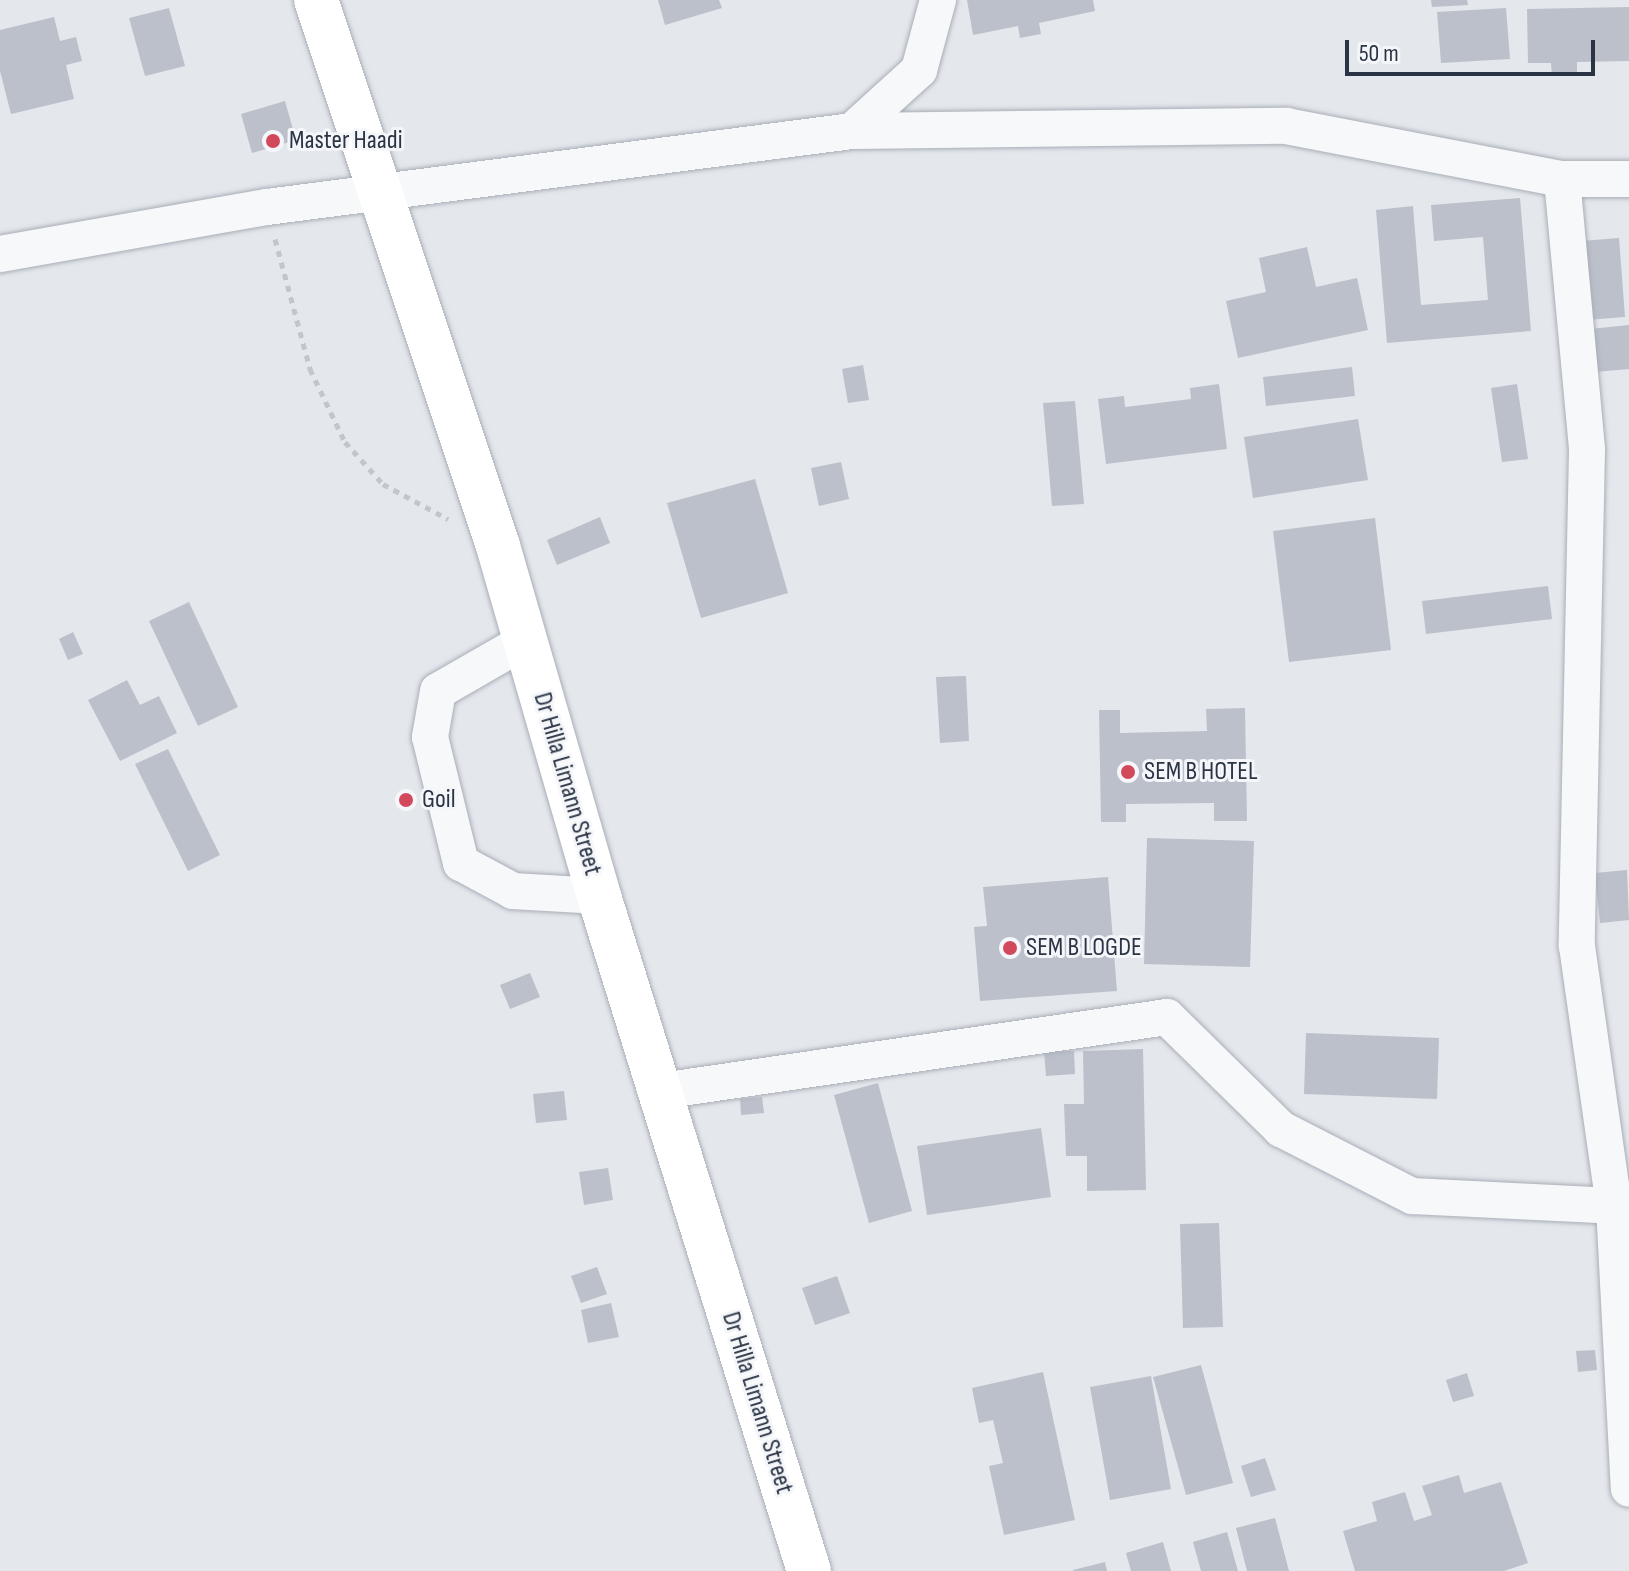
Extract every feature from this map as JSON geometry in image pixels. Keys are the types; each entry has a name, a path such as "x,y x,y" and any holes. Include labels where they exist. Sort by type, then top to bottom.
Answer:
{"highway":[{"name":"Dr Hilla Limann Street","path":"316,0 498,546 599,896 809,1571"}],"street":[{"path":"852,131 919,70 938,0"},
{"path":"0,254 267,207 380,196 852,131 1286,126 1562,179 1629,179"},
{"path":"1562,179 1587,450 1577,946 1621,1203 1629,1489"},
{"path":"525,641 438,691 430,737 461,863 513,891 599,896"},
{"path":"661,1091 1167,1017 1281,1129 1412,1196 1621,1203"}],"path":[{"path":"267,207 310,369 345,442 383,484 498,546"}],"building":[{"path":"658,0 719,0 722,8 665,25"},
{"path":"967,0 1093,0 1095,11 1039,23 1041,34 1020,38 1018,26 973,35"},
{"path":"1431,0 1467,0 1468,5 1432,7"},
{"path":"1629,7 1629,61 1577,62 1577,76 1552,76 1551,63 1528,63 1527,9"},
{"path":"169,8 185,66 145,76 129,18"},
{"path":"1506,8 1510,59 1441,63 1437,12"},
{"path":"54,17 60,41 76,37 82,61 66,65 74,99 11,114 0,71 0,30"},
{"path":"285,101 296,140 252,153 241,114"},
{"path":"1520,198 1531,331 1387,343 1376,210 1413,206 1421,305 1488,300 1483,237 1434,241 1431,205"},
{"path":"1619,238 1625,317 1587,320 1581,241"},
{"path":"1307,247 1316,287 1357,278 1368,330 1238,358 1226,301 1266,292 1259,258"},
{"path":"1629,325 1629,369 1595,372 1590,329"},
{"path":"863,365 869,400 848,403 842,369"},
{"path":"1352,367 1355,396 1266,406 1263,377"},
{"path":"1219,384 1227,449 1106,464 1098,399 1124,396 1125,407 1191,399 1190,388"},
{"path":"1517,384 1528,459 1502,462 1491,388"},
{"path":"1075,401 1084,504 1052,506 1043,403"},
{"path":"1358,419 1368,480 1253,498 1244,437"},
{"path":"841,462 849,499 819,506 811,468"},
{"path":"755,479 788,593 701,618 667,503"},
{"path":"600,517 610,543 557,565 547,540"},
{"path":"1375,518 1391,650 1289,662 1273,531"},
{"path":"1548,586 1552,619 1426,634 1422,601"},
{"path":"189,602 238,707 198,726 149,621"},
{"path":"73,632 83,654 68,660 59,639"},
{"path":"966,676 969,741 940,743 936,677"},
{"path":"127,680 140,705 159,696 177,733 120,761 88,700"},
{"path":"1245,708 1247,821 1214,821 1214,803 1126,804 1126,822 1101,822 1099,710 1120,710 1120,733 1207,731 1206,709"},
{"path":"168,749 220,855 188,871 135,764"},
{"path":"1147,838 1254,841 1250,967 1144,964"},
{"path":"1627,870 1629,920 1600,923 1595,873"},
{"path":"1108,877 1117,991 980,1001 974,927 987,926 983,887"},
{"path":"530,973 540,997 510,1009 500,985"},
{"path":"1306,1033 1439,1038 1437,1099 1304,1094"},
{"path":"1143,1049 1146,1190 1087,1191 1087,1156 1066,1156 1064,1104 1084,1104 1083,1051"},
{"path":"1074,1051 1075,1074 1046,1076 1044,1052"},
{"path":"878,1083 912,1211 869,1223 834,1095"},
{"path":"564,1091 567,1120 536,1123 533,1094"},
{"path":"762,1097 764,1113 741,1115 740,1099"},
{"path":"1041,1128 1051,1197 927,1215 917,1146"},
{"path":"608,1168 613,1200 584,1205 579,1172"},
{"path":"1219,1223 1223,1327 1183,1328 1180,1224"},
{"path":"597,1267 607,1294 581,1303 571,1276"},
{"path":"837,1276 850,1313 815,1325 802,1288"},
{"path":"611,1303 619,1337 588,1343 581,1310"},
{"path":"1595,1350 1597,1370 1578,1372 1576,1351"},
{"path":"1201,1365 1233,1483 1186,1495 1153,1377"},
{"path":"1043,1372 1075,1520 1004,1535 989,1466 1003,1463 993,1420 979,1423 972,1388"},
{"path":"1467,1373 1474,1396 1453,1402 1446,1380"},
{"path":"1151,1376 1171,1489 1110,1500 1090,1387"},
{"path":"1265,1458 1276,1490 1251,1497 1241,1466"},
{"path":"1459,1475 1464,1493 1501,1482 1528,1563 1504,1571 1355,1571 1343,1531 1377,1521 1372,1502 1405,1492 1414,1521 1432,1515 1422,1486"},
{"path":"1275,1518 1289,1571 1247,1571 1236,1528"},
{"path":"1227,1532 1238,1571 1201,1571 1193,1542"},
{"path":"1163,1542 1171,1571 1131,1571 1126,1553"},
{"path":"1105,1562 1107,1571 1073,1571 1073,1570"}],"place":[{"name":"Master Haadi","path":"273,141"},
{"name":"SEM B HOTEL","path":"1128,772"},
{"name":"Goil","path":"406,800"},
{"name":"SEM B LOGDE","path":"1010,948"}]}
